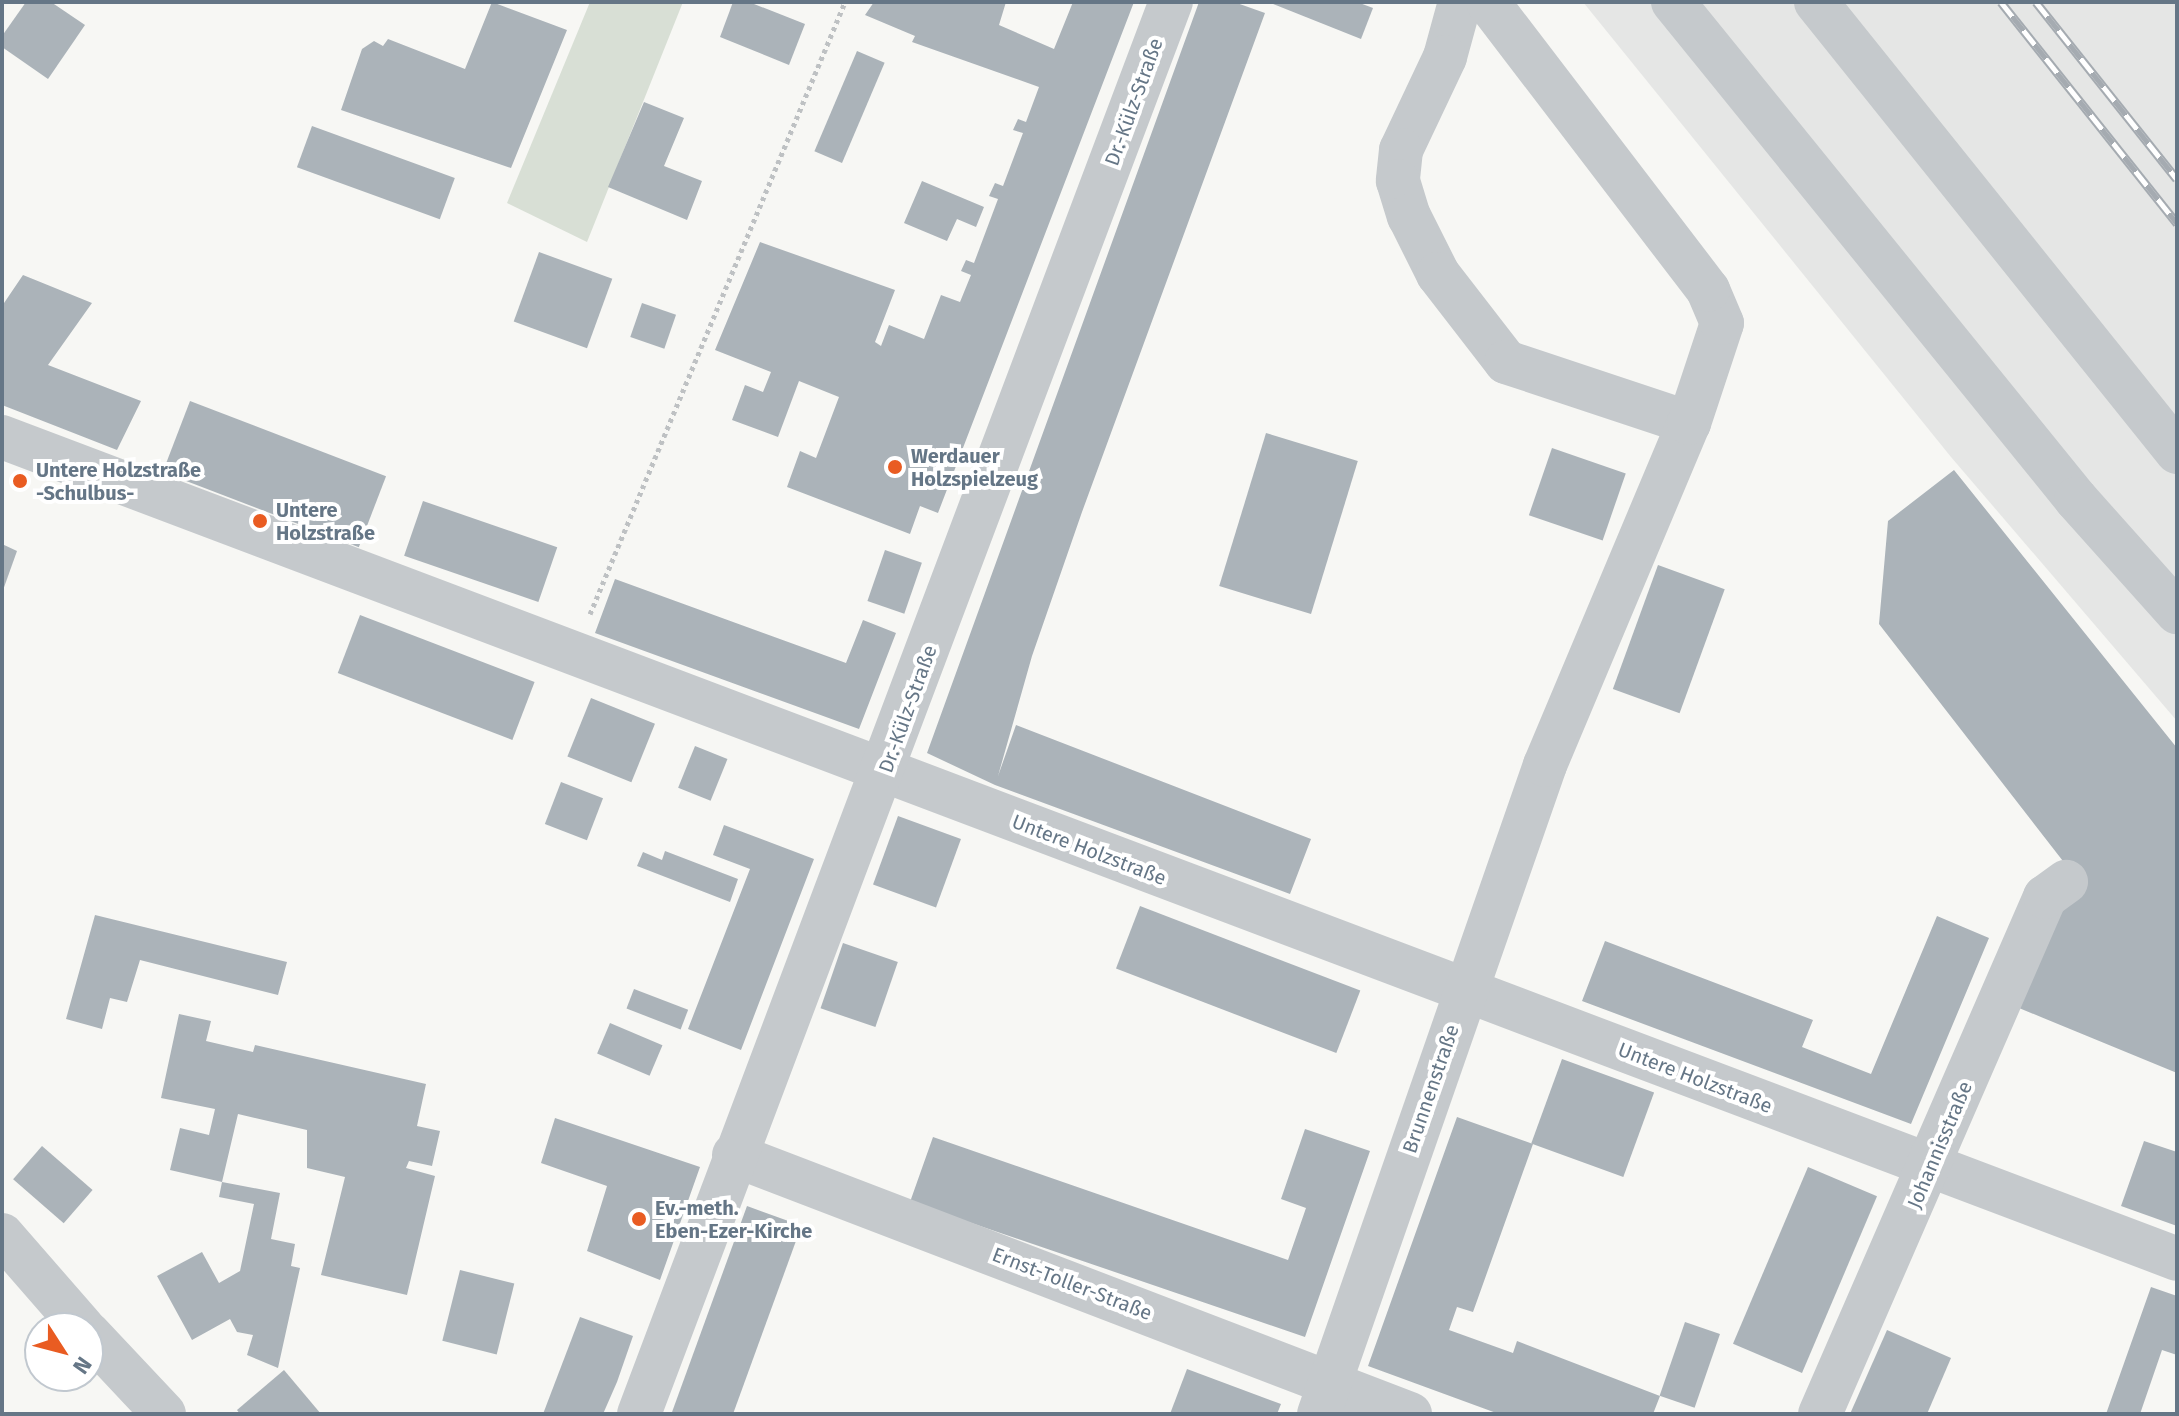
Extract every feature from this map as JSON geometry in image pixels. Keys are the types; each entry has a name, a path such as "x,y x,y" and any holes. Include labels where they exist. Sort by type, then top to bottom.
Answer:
{"street":[{"name":"Dr.-Külz-Straße","path":"639,1414 734,1155 884,774 1171,2"},
{"path":"1460,2 1445,57 1401,150 1398,181 1409,216 1438,274 1506,362 1689,423"},
{"name":"Brunnenstraße","path":"1325,1399 1464,991 1545,765 1689,423 1722,323 1708,290 1488,2"},
{"path":"1673,2 2076,499 2177,612"},
{"path":"1816,2 2177,452"},
{"name":"Untere Holzstraße","path":"2,437 884,774 2177,1259"},
{"name":"Johannisstraße","path":"1820,1414 1931,1166 2045,897 2066,882"},
{"name":"Ernst-Toller-Straße","path":"734,1155 1325,1399 1410,1414"},
{"path":"2,1235 69,1312"},
{"path":"104,1350 164,1414"}],"path":[{"path":"592,608 845,2"}],"shaded area":[{"path":"590,2 683,2 587,242 507,203"},
{"path":"1583,2 2177,2 2177,721 1951,457"}],"building":[{"path":"26,2 51,2 85,25 48,79 2,47 2,36"},
{"path":"492,2 567,30 511,168 341,110 362,49 374,41 383,46 388,39 465,69"},
{"path":"733,2 749,2 805,24 789,65 720,37"},
{"path":"874,2 1006,2 999,25 1054,49 1073,2 1134,2 938,513 920,506 910,534 787,487 800,451 816,458 839,397 799,381 778,437 732,420 745,385 763,392 771,372 715,350 760,242 895,290 875,342 881,346 889,325 924,339 941,295 960,302 971,275 961,271 966,260 974,263 998,199 989,196 995,183 1003,186 1023,133 1013,130 1018,119 1026,122 1039,87 912,42 915,36 865,15"},
{"path":"1199,2 1234,2 1265,13 1082,512 1032,656 998,776 1016,725 1311,839 1290,894 995,785 927,753"},
{"path":"1268,2 1357,2 1373,8 1361,39"},
{"path":"857,51 885,63 842,163 814,151"},
{"path":"644,102 684,118 664,166 702,181 687,220 608,187"},
{"path":"312,126 455,178 440,219 297,167"},
{"path":"922,181 984,207 976,227 957,219 947,241 904,223"},
{"path":"539,252 612,279 587,348 514,322"},
{"path":"23,275 92,303 48,365 141,401 117,450 2,405 2,306"},
{"path":"642,303 676,315 664,349 630,337"},
{"path":"190,401 386,476 359,547 163,472"},
{"path":"1266,433 1358,461 1311,614 1219,586"},
{"path":"1552,448 1626,473 1603,541 1529,515"},
{"path":"1954,470 2177,748 2177,1073 2019,1008 2073,874 1879,624 1888,521"},
{"path":"423,501 557,547 538,602 404,556"},
{"path":"2,544 17,551 2,593"},
{"path":"885,550 922,563 904,614 867,601"},
{"path":"1658,565 1725,589 1680,713 1613,689"},
{"path":"615,579 846,663 863,620 896,633 859,729 595,633"},
{"path":"360,615 535,682 512,740 338,673"},
{"path":"591,698 655,724 631,782 567,756"},
{"path":"695,746 727,759 711,801 678,788"},
{"path":"561,782 603,798 587,840 545,824"},
{"path":"898,816 961,839 936,908 873,885"},
{"path":"724,825 814,859 741,1050 688,1029 750,869 713,855"},
{"path":"665,851 738,879 730,902 637,866 643,852 662,860"},
{"path":"1140,906 1360,991 1336,1053 1116,969"},
{"path":"95,915 287,962 278,995 140,960 127,1002 110,998 102,1029 66,1019"},
{"path":"1937,916 1989,938 1911,1124 1582,1001 1605,941 1813,1020 1802,1047 1871,1074"},
{"path":"843,943 898,962 875,1027 821,1008"},
{"path":"634,989 688,1010 681,1029 626,1009"},
{"path":"179,1014 211,1021 206,1041 253,1052 255,1045 426,1084 417,1126 440,1131 432,1166 409,1161 406,1168 435,1176 407,1295 321,1275 345,1177 307,1168 307,1130 238,1114 222,1182 170,1170 180,1128 209,1135 215,1109 161,1098"},
{"path":"610,1023 662,1045 650,1076 597,1053"},
{"path":"1562,1059 1654,1093 1623,1177 1531,1144"},
{"path":"1457,1117 1533,1144 1473,1312 1457,1307 1449,1330 1513,1353 1517,1341 1660,1396 1653,1414 1499,1414 1368,1366"},
{"name":"Ev.-meth. Eben-Ezer-Kirche","path":"555,1118 700,1167 660,1280 587,1251 607,1186 541,1163"},
{"path":"1305,1129 1370,1151 1305,1337 910,1202 933,1137 1288,1260 1306,1208 1281,1199"},
{"path":"2144,1141 2177,1152 2177,1226 2121,1206"},
{"path":"42,1146 93,1190 64,1223 13,1179"},
{"path":"1808,1167 1877,1196 1802,1373 1733,1344"},
{"path":"222,1182 280,1193 271,1239 295,1244 291,1266 300,1268 278,1368 247,1355 253,1335 237,1332 230,1319 192,1340 157,1276 202,1252 219,1283 240,1271 254,1204 219,1197"},
{"path":"747,1206 802,1226 733,1414 671,1414"},
{"path":"460,1270 514,1284 497,1354 442,1341"},
{"path":"2151,1287 2177,1296 2177,1355 2162,1350 2140,1414 2106,1414"},
{"path":"580,1317 633,1336 617,1382 603,1414 543,1414"},
{"path":"1685,1322 1720,1334 1695,1408 1660,1396"},
{"path":"1887,1330 1951,1358 1927,1414 1850,1414"},
{"path":"1187,1369 1281,1404 1277,1414 1170,1414"},
{"path":"284,1370 321,1414 240,1414 237,1410"}],"railway":[{"path":"2001,2 2177,223"},
{"path":"2036,2 2177,179"}],"place":[{"name":"Werdauer Holzspielzeug","path":"895,467"},
{"name":"Untere Holzstraße -Schulbus-","path":"20,481"},
{"name":"Untere Holzstraße","path":"260,521"},
{"name":"Ev.-meth. Eben-Ezer-Kirche","path":"639,1219"}]}
